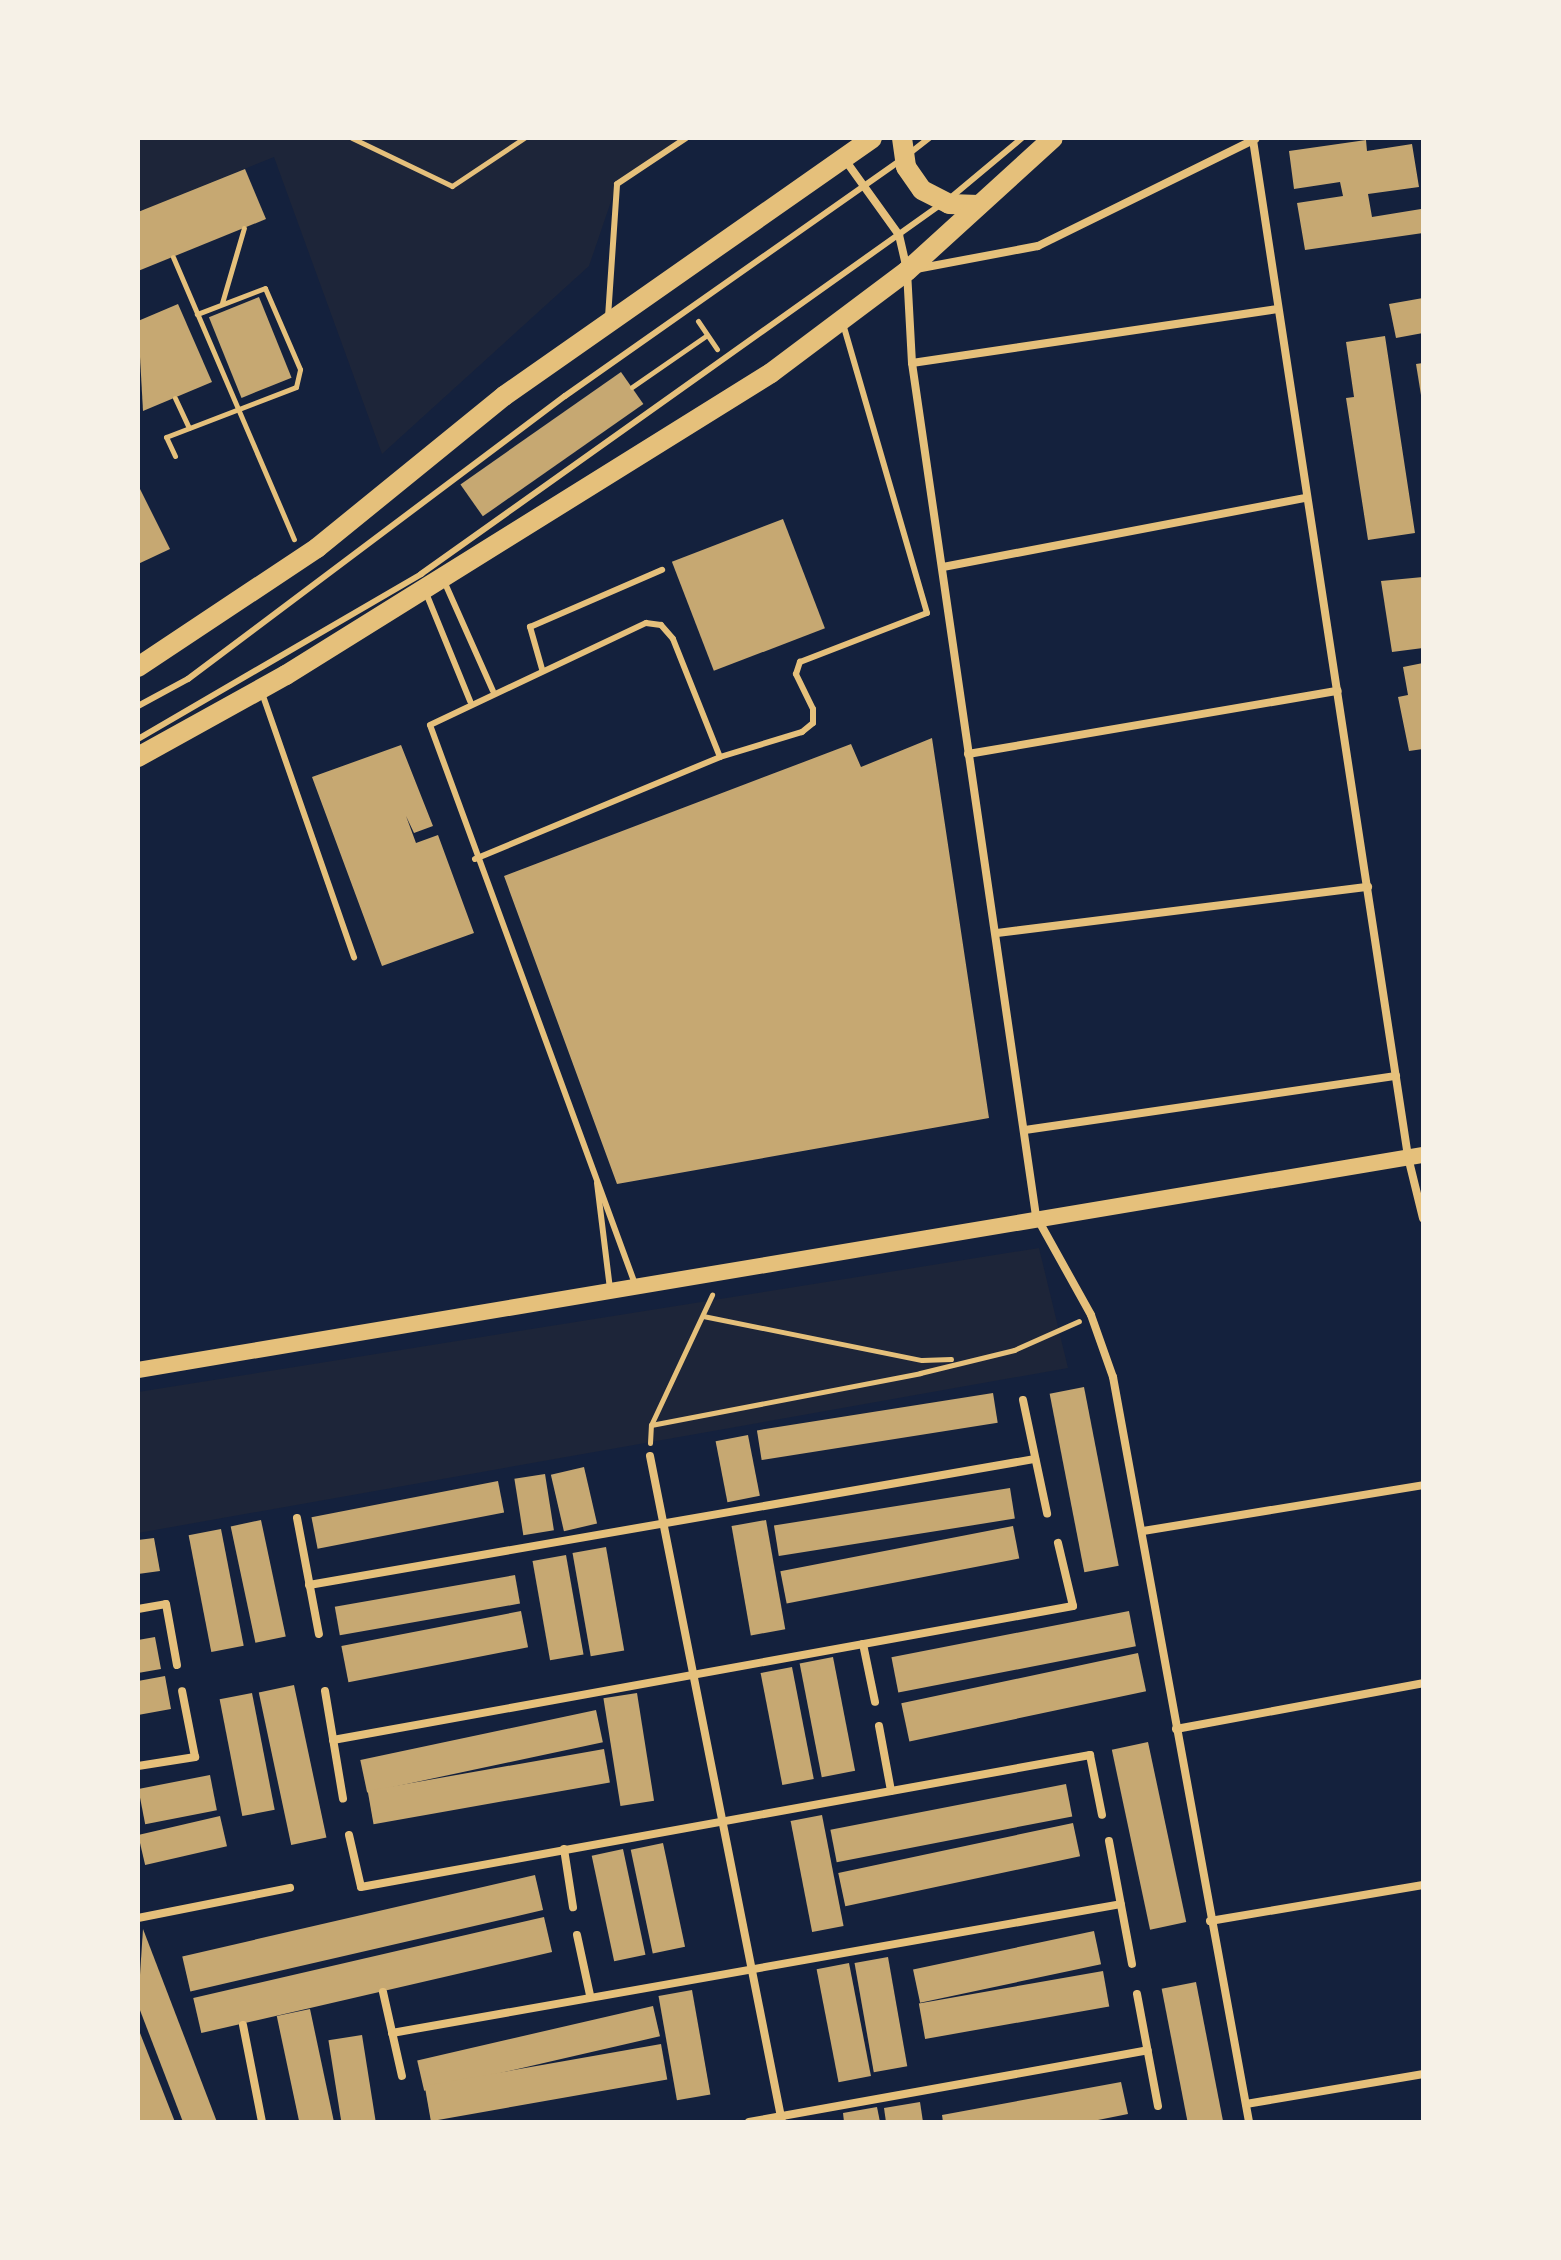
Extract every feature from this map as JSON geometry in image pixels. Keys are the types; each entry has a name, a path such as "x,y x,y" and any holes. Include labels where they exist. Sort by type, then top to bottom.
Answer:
{"main road":[{"path":"138,667 302,558 504,396 872,138"},
{"path":"138,757 261,689 443,578 843,322 907,271 1053,138"},
{"path":"903,148 922,190 944,202 979,205"},
{"path":"138,1370 1036,1216 1415,1156"}],"street":[{"path":"907,271 1038,246 1255,139 1276,309 1396,1076 1415,1156 1423,1218"},
{"path":"843,157 899,235 907,271 912,363 1036,1216 1091,1315 1113,1377 1249,2122"},
{"path":"912,363 1276,309"},
{"path":"943,567 1306,498"},
{"path":"968,754 1338,691"},
{"path":"997,933 1368,887"},
{"path":"1025,1130 1396,1076"},
{"path":"1023,1400 1047,1513"},
{"path":"650,1456 668,1526 782,2119"},
{"path":"309,1585 668,1526 1035,1459"},
{"path":"1143,1531 1423,1485"},
{"path":"297,1518 319,1634"},
{"path":"333,1740 1073,1606 1058,1543"},
{"path":"138,1609 166,1604 177,1665"},
{"path":"863,1644 875,1702"},
{"path":"1176,1729 1423,1683"},
{"path":"138,1766 195,1757 182,1691"},
{"path":"325,1691 343,1798"},
{"path":"879,1726 891,1791"},
{"path":"349,1835 361,1887 1090,1755 1102,1815"},
{"path":"1109,1841 1132,1964"},
{"path":"564,1849 573,1907"},
{"path":"1210,1921 1423,1885"},
{"path":"138,1918 290,1888"},
{"path":"392,2033 590,1995 1121,1904"},
{"path":"577,1935 590,1995"},
{"path":"383,1992 402,2076"},
{"path":"1137,1994 1158,2106"},
{"path":"243,2025 262,2122"},
{"path":"749,2122 782,2119 1148,2050"},
{"path":"1246,2104 1423,2074"}],"lane":[{"path":"607,325 617,184 686,138"},
{"path":"138,706 188,679 690,309 864,187 903,148 929,138"},
{"path":"138,739 421,574 726,362 944,202 1022,138"},
{"path":"475,859 720,757 813,723 796,674 800,662 927,613 843,322"},
{"path":"542,669 530,627 662,570"},
{"path":"443,578 493,691"},
{"path":"425,589 470,701"},
{"path":"635,1284 475,859 430,725 470,701 646,623 661,625 720,757"},
{"path":"261,689 354,957"},
{"path":"597,1179 610,1289"}],"path":[{"path":"352,138 452,186 524,138"},
{"path":"222,304 244,228"},
{"path":"173,257 302,558"},
{"path":"175,456 166,437 296,387 300,369 265,288 197,314"},
{"path":"690,309 726,362"},
{"path":"632,387 707,335"},
{"path":"175,398 189,428"},
{"path":"650,1456 651,1425 703,1316 721,1270"},
{"path":"703,1316 922,1360 956,1359 1014,1350 1091,1315"},
{"path":"651,1425 849,1390 956,1359"}],"shaded area":[{"path":"138,138 686,138 617,184 589,266 382,454 274,157 138,212"},
{"path":"1039,1248 1068,1368 138,1533 138,1392"}],"building":[{"path":"1366,140 1367,151 1412,144 1419,187 1368,194 1372,217 1421,209 1423,233 1305,250 1297,203 1343,196 1340,182 1294,189 1289,151"},
{"path":"245,169 266,219 138,271 138,212"},
{"path":"259,297 292,378 242,398 209,317"},
{"path":"1423,298 1423,333 1396,338 1389,304"},
{"path":"178,304 212,382 143,411 138,321"},
{"path":"1385,336 1415,533 1368,540 1346,398 1354,397 1346,342"},
{"path":"1423,363 1423,395 1421,395 1416,364"},
{"path":"621,372 643,404 483,516 460,484"},
{"path":"138,485 170,549 138,564"},
{"path":"783,519 825,628 714,671 672,562"},
{"path":"1423,577 1423,648 1392,652 1381,581"},
{"path":"1423,663 1423,749 1409,751 1398,697 1408,695 1403,667"},
{"path":"932,738 989,1118 617,1184 504,876 851,744 861,767"},
{"path":"401,745 433,826 414,833 406,816 416,843 438,835 474,933 382,966 312,777"},
{"path":"1084,1387 1119,1566 1084,1572 1050,1394"},
{"path":"993,1393 998,1423 762,1460 757,1430"},
{"path":"748,1435 760,1496 727,1502 716,1441"},
{"path":"584,1467 597,1524 564,1531 551,1475"},
{"path":"545,1474 554,1530 523,1535 514,1479"},
{"path":"498,1481 504,1512 318,1549 311,1517"},
{"path":"1010,1488 1015,1519 779,1556 774,1525"},
{"path":"261,1520 286,1636 255,1643 231,1526"},
{"path":"766,1520 785,1629 751,1635 732,1526"},
{"path":"1013,1526 1019,1558 787,1604 780,1571"},
{"path":"221,1529 244,1646 211,1652 189,1535"},
{"path":"154,1538 160,1571 138,1574 138,1540"},
{"path":"606,1547 624,1650 591,1656 573,1553"},
{"path":"566,1555 584,1654 550,1660 533,1561"},
{"path":"515,1575 520,1604 340,1635 335,1607"},
{"path":"521,1611 528,1647 348,1682 341,1646"},
{"path":"1129,1611 1136,1646 898,1693 891,1657"},
{"path":"155,1637 161,1669 138,1673 138,1640"},
{"path":"1138,1653 1146,1691 909,1741 901,1703"},
{"path":"833,1657 855,1771 822,1777 800,1663"},
{"path":"792,1667 814,1779 782,1785 761,1673"},
{"path":"165,1676 171,1709 138,1715 138,1681"},
{"path":"294,1685 326,1838 291,1845 259,1692"},
{"path":"252,1693 275,1810 242,1816 220,1699"},
{"path":"637,1693 654,1801 620,1806 603,1698"},
{"path":"596,1710 603,1742 367,1792 360,1760"},
{"path":"1148,1742 1186,1922 1150,1930 1112,1750"},
{"path":"604,1749 610,1782 374,1824 368,1791"},
{"path":"210,1775 217,1810 145,1824 138,1789"},
{"path":"1066,1784 1072,1816 837,1862 830,1830"},
{"path":"822,1815 844,1926 812,1932 791,1821"},
{"path":"220,1816 227,1846 145,1865 138,1835"},
{"path":"1073,1823 1080,1856 845,1906 838,1873"},
{"path":"663,1843 685,1947 653,1954 631,1850"},
{"path":"623,1849 645,1955 614,1961 592,1856"},
{"path":"535,1875 543,1910 190,1992 182,1956"},
{"path":"544,1917 552,1952 201,2033 193,1998"},
{"path":"143,1929 217,2122 183,2122 138,2005"},
{"path":"1094,1931 1101,1964 920,2003 913,1969"},
{"path":"888,1957 907,2066 874,2072 855,1963"},
{"path":"849,1963 871,2076 839,2082 817,1969"},
{"path":"1103,1971 1109,2006 925,2039 919,2003"},
{"path":"1196,1982 1223,2121 1188,2122 1162,1989"},
{"path":"692,1990 710,2094 677,2100 659,1996"},
{"path":"653,2006 660,2036 424,2091 417,2060"},
{"path":"310,2009 334,2122 299,2122 277,2016"},
{"path":"138,2028 175,2122 138,2122"},
{"path":"362,2035 376,2122 341,2122 328,2040"},
{"path":"661,2044 667,2079 431,2121 425,2086"},
{"path":"1121,2082 1128,2114 1088,2122 943,2122 942,2115"},
{"path":"920,2102 923,2122 886,2122 884,2108"},
{"path":"877,2107 880,2122 844,2122 843,2113"}]}
